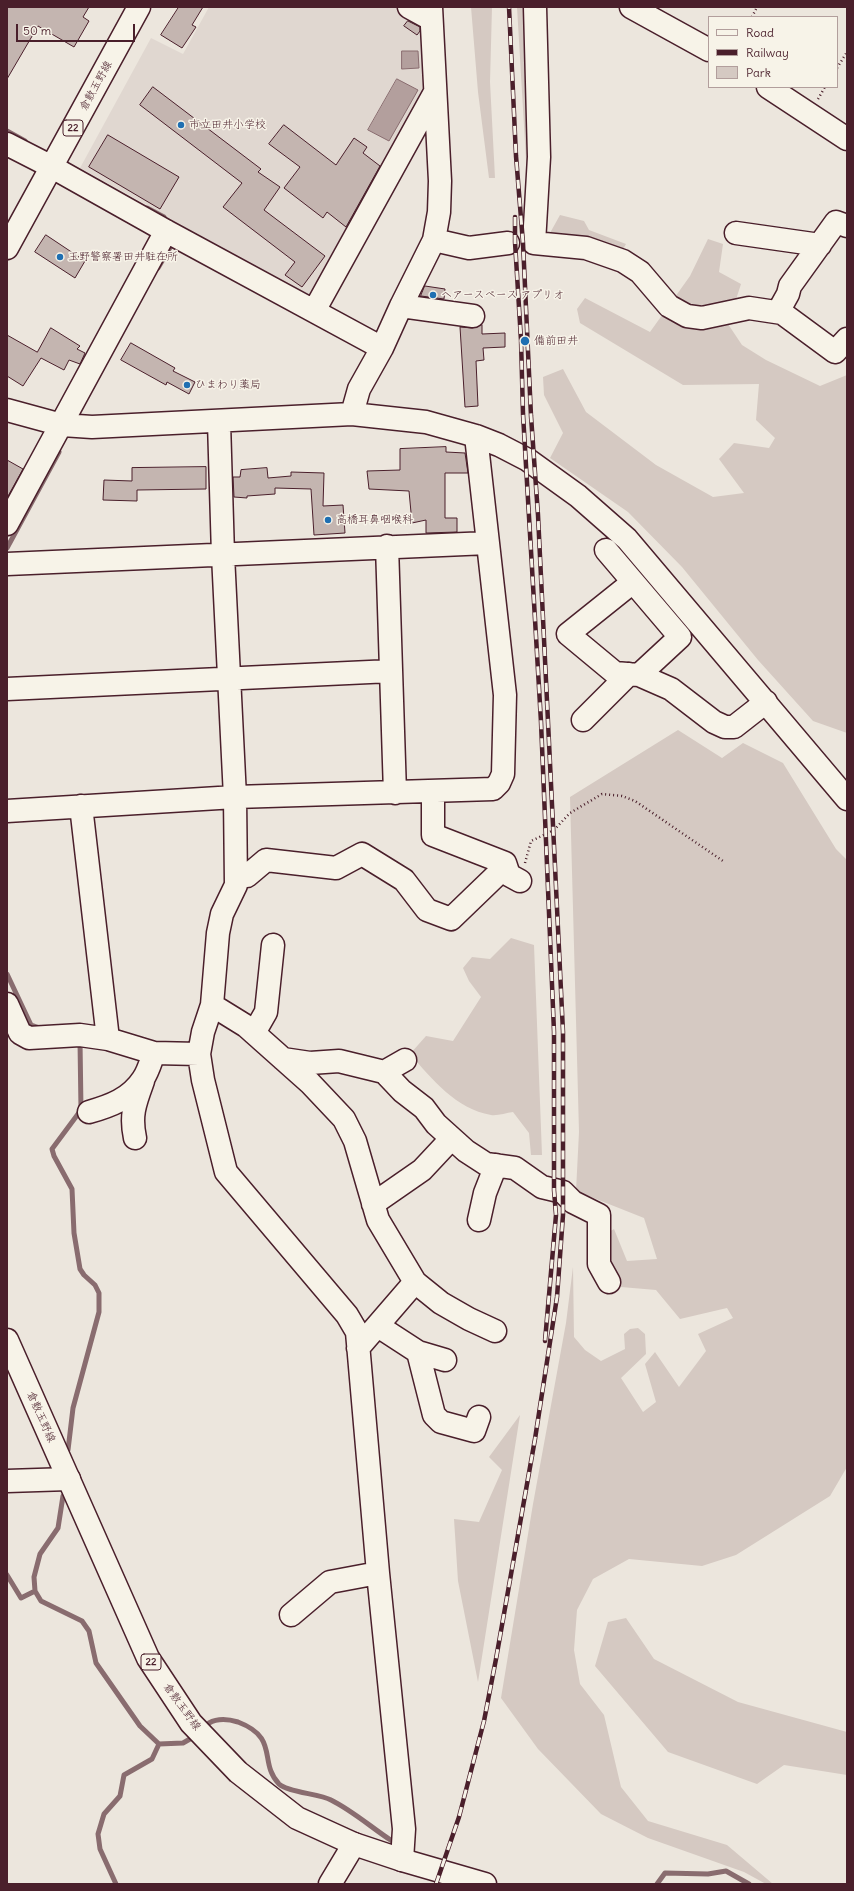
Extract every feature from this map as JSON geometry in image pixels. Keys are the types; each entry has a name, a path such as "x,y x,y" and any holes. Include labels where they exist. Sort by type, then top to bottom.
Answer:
{"street":[{"name":"倉敷玉野線","path":"7,248 139,7"},
{"path":"352,414 359,389 382,348 434,240 439,212 440,181 431,13 409,7"},
{"path":"535,7 539,157 534,242 586,248 623,261 640,272 669,306 687,316 702,318 749,308 778,312 782,313 812,333 835,352 847,339"},
{"path":"631,7 708,49"},
{"path":"770,88 847,139"},
{"path":"314,311 435,92"},
{"path":"7,144 52,167 166,233 382,348"},
{"path":"778,312 788,294 790,286 836,222 847,226"},
{"path":"7,524 166,233"},
{"path":"736,233 820,245"},
{"path":"434,240 469,248 508,243"},
{"path":"401,306 473,316"},
{"path":"7,410 62,425 92,427 219,422 352,414 426,422 476,436 528,460 578,496 627,538 847,799"},
{"path":"219,422 223,555 235,797 236,885 222,914 218,933 212,1005 203,1032 199,1054 203,1080 226,1172 347,1314 357,1332 378,1574 404,1830 402,1860"},
{"path":"7,811 235,797 493,789 499,783 503,774 505,695 476,436"},
{"path":"7,564 223,555 387,546 488,543"},
{"path":"387,546 395,793"},
{"path":"583,720 680,637 606,550"},
{"path":"633,582 568,634 615,673 634,675 671,689 714,722 725,727 734,727 766,702"},
{"path":"7,689 390,671"},
{"path":"236,875 247,876 266,860 336,868 362,854 404,880 427,910 451,920 513,874 505,863 433,835 433,792"},
{"path":"81,806 108,1039"},
{"path":"254,1033 266,1012 273,945"},
{"path":"7,1004 13,1036 29,1038 80,1035 108,1039 154,1053 199,1054"},
{"path":"212,1005 246,1026 310,1083 344,1118 355,1141 378,1220 415,1282 441,1302 469,1319 495,1331"},
{"path":"136,1138 132,1123 133,1108 154,1053"},
{"path":"283,1059 310,1063 339,1061 384,1072 402,1091 424,1108 436,1124 466,1152 486,1164 515,1168 542,1187 563,1192 573,1202 599,1215 599,1264 609,1282"},
{"path":"384,1072 405,1060"},
{"path":"88,1112 112,1105 131,1093 144,1078"},
{"path":"373,1204 422,1170 451,1139"},
{"path":"479,1220 485,1192 496,1165"},
{"path":"358,1348 415,1282"},
{"path":"378,1326 418,1352 445,1360"},
{"name":"倉敷玉野線","path":"7,1340 148,1658 191,1722 238,1772 274,1802 297,1818 354,1844 402,1860 481,1883"},
{"path":"418,1352 434,1415 441,1422 474,1431 479,1417"},
{"path":"7,1481 69,1479"},
{"path":"291,1615 330,1582 378,1574"},
{"path":"330,1884 354,1844"}],"path":[{"path":"752,16 757,7"},
{"path":"838,66 847,52"},
{"path":"513,874 531,841 554,830 570,812 602,794 622,796 635,801 723,860"}],"shaded area":[{"path":"209,7 398,7 421,20 430,90 316,298 306,301 170,225 165,215 80,168 151,38 183,54"},
{"path":"402,51 418,51 419,68 402,69"},
{"path":"397,79 418,90 389,141 368,130"}],"green space":[{"path":"471,7 492,7 490,82 495,178 489,178 478,92"},
{"path":"517,7 532,7 529,211"},
{"path":"560,215 584,221 589,230 626,244 620,255 545,242"},
{"path":"708,239 723,244 719,272 741,284 728,324 742,345 766,360 820,386 847,375 847,733 813,721 758,660 682,567 628,512 550,458 563,433 544,395 543,377 563,369 586,412 656,465 713,497 744,493 719,459 734,443 769,448 775,438 756,420 759,384 683,385 580,323 577,309 585,298 650,332 690,276"},
{"path":"678,730 722,758 743,743 783,763 836,849 847,860 847,1467 830,1496 736,1555 702,1566 629,1559 593,1579 577,1610 574,1650 580,1684 604,1715 621,1787 648,1821 727,1845 773,1884 766,1884 744,1872 648,1838 601,1814 538,1749 501,1698 533,1504 566,1323 573,1267 574,1337 585,1350 601,1361 625,1349 624,1334 630,1329 638,1328 645,1334 646,1354 621,1378 643,1412 656,1402 645,1364 655,1352 679,1387 706,1351 698,1334 733,1318 727,1308 680,1319 656,1290 621,1287 606,1264 607,1233 614,1229 627,1261 657,1259 644,1218 576,1191 579,1132 570,797"},
{"path":"511,938 534,945 542,1155 531,1155 529,1133 513,1112 491,1115 478,1112 456,1100 436,1083 410,1054 426,1036 453,1041 481,997 469,981 463,968 472,957 490,959"},
{"path":"520,1415 478,1682 458,1581 454,1519 479,1522 502,1470 489,1457"},
{"path":"626,1618 654,1659 738,1702 847,1732 847,1775 784,1765 757,1784 668,1752 595,1666 608,1622"}],"building":[{"path":"7,7 89,7 83,17 89,21 74,47 38,26 7,79"},
{"path":"179,7 203,7 192,25 196,27 182,48 161,35"},
{"path":"408,21 420,27 420,31 417,35 404,26"},
{"path":"153,87 261,169 258,172 280,187 264,210 325,256 302,287 285,275 295,262 223,207 242,183 140,105"},
{"path":"284,125 336,165 354,138 367,147 363,153 380,166 346,227 327,212 323,218 284,188 300,167 269,144"},
{"path":"108,135 179,177 160,209 89,167"},
{"path":"46,235 85,261 75,278 35,252"},
{"name":"ヘアースペース アプリオ","path":"425,286 445,289 444,299 421,296"},
{"path":"482,325 482,334 505,333 505,347 483,348 484,360 476,361 478,406 465,407 460,327 472,328"},
{"path":"51,328 80,346 77,349 85,353 80,364 69,360 64,370 41,358 23,386 7,376 7,335 37,352"},
{"path":"131,343 175,368 173,371 195,382 189,394 167,382 166,385 121,360"},
{"path":"446,447 446,452 465,453 468,473 445,473 445,518 457,518 457,532 426,533 426,520 412,523 409,491 369,489 367,471 400,470 400,449"},
{"path":"7,460 23,469 7,498"},
{"path":"206,467 206,489 137,490 137,501 103,500 104,480 132,481 132,468"},
{"path":"267,468 268,478 291,476 291,472 324,473 323,506 343,505 345,533 314,535 311,489 275,488 275,494 247,496 247,498 234,497 233,477 240,477 241,470"}],"waterway":[{"path":"7,131 25,141"},
{"path":"147,208 164,217 166,224"},
{"path":"158,268 171,246 169,239"},
{"path":"7,548 59,452"},
{"path":"7,974 31,1025 40,1028"},
{"path":"68,1450 73,1408 99,1312 99,1293 95,1285 80,1269 74,1233 72,1189 54,1156 52,1149 81,1110 80,1041"},
{"path":"63,1496 58,1528 40,1554 34,1577 35,1591 41,1601 82,1621 89,1631 96,1663 140,1726 159,1744 152,1759 124,1775 120,1796 104,1814 98,1834 100,1849 116,1884"},
{"path":"7,1575 21,1598 35,1591"},
{"path":"209,1723 216,1720 227,1720 238,1722 251,1728 259,1735 264,1743 273,1776 279,1784 283,1787 326,1798 339,1804 392,1841"},
{"path":"159,1744 183,1743 190,1739"},
{"path":"657,1884 665,1873 708,1874 726,1871 749,1884"}],"railway":[{"path":"436,1884 459,1817 484,1721 496,1659 535,1439 557,1297 563,1215 563,1032 538,515 531,416 523,243 516,156 509,7"},
{"path":"515,217 523,414 541,722 554,1032 554,1190 556,1215 545,1341"}],"place":[{"name":"市立田井小学校","path":"181,125"},
{"name":"玉野警察署田井駐在所","path":"60,257"},
{"name":"ヘアースペース アプリオ","path":"433,295"},
{"name":"備前田井","path":"525,341"},
{"name":"ひまわり薬局","path":"187,385"},
{"name":"高橋耳鼻咽喉科","path":"328,520"}]}
